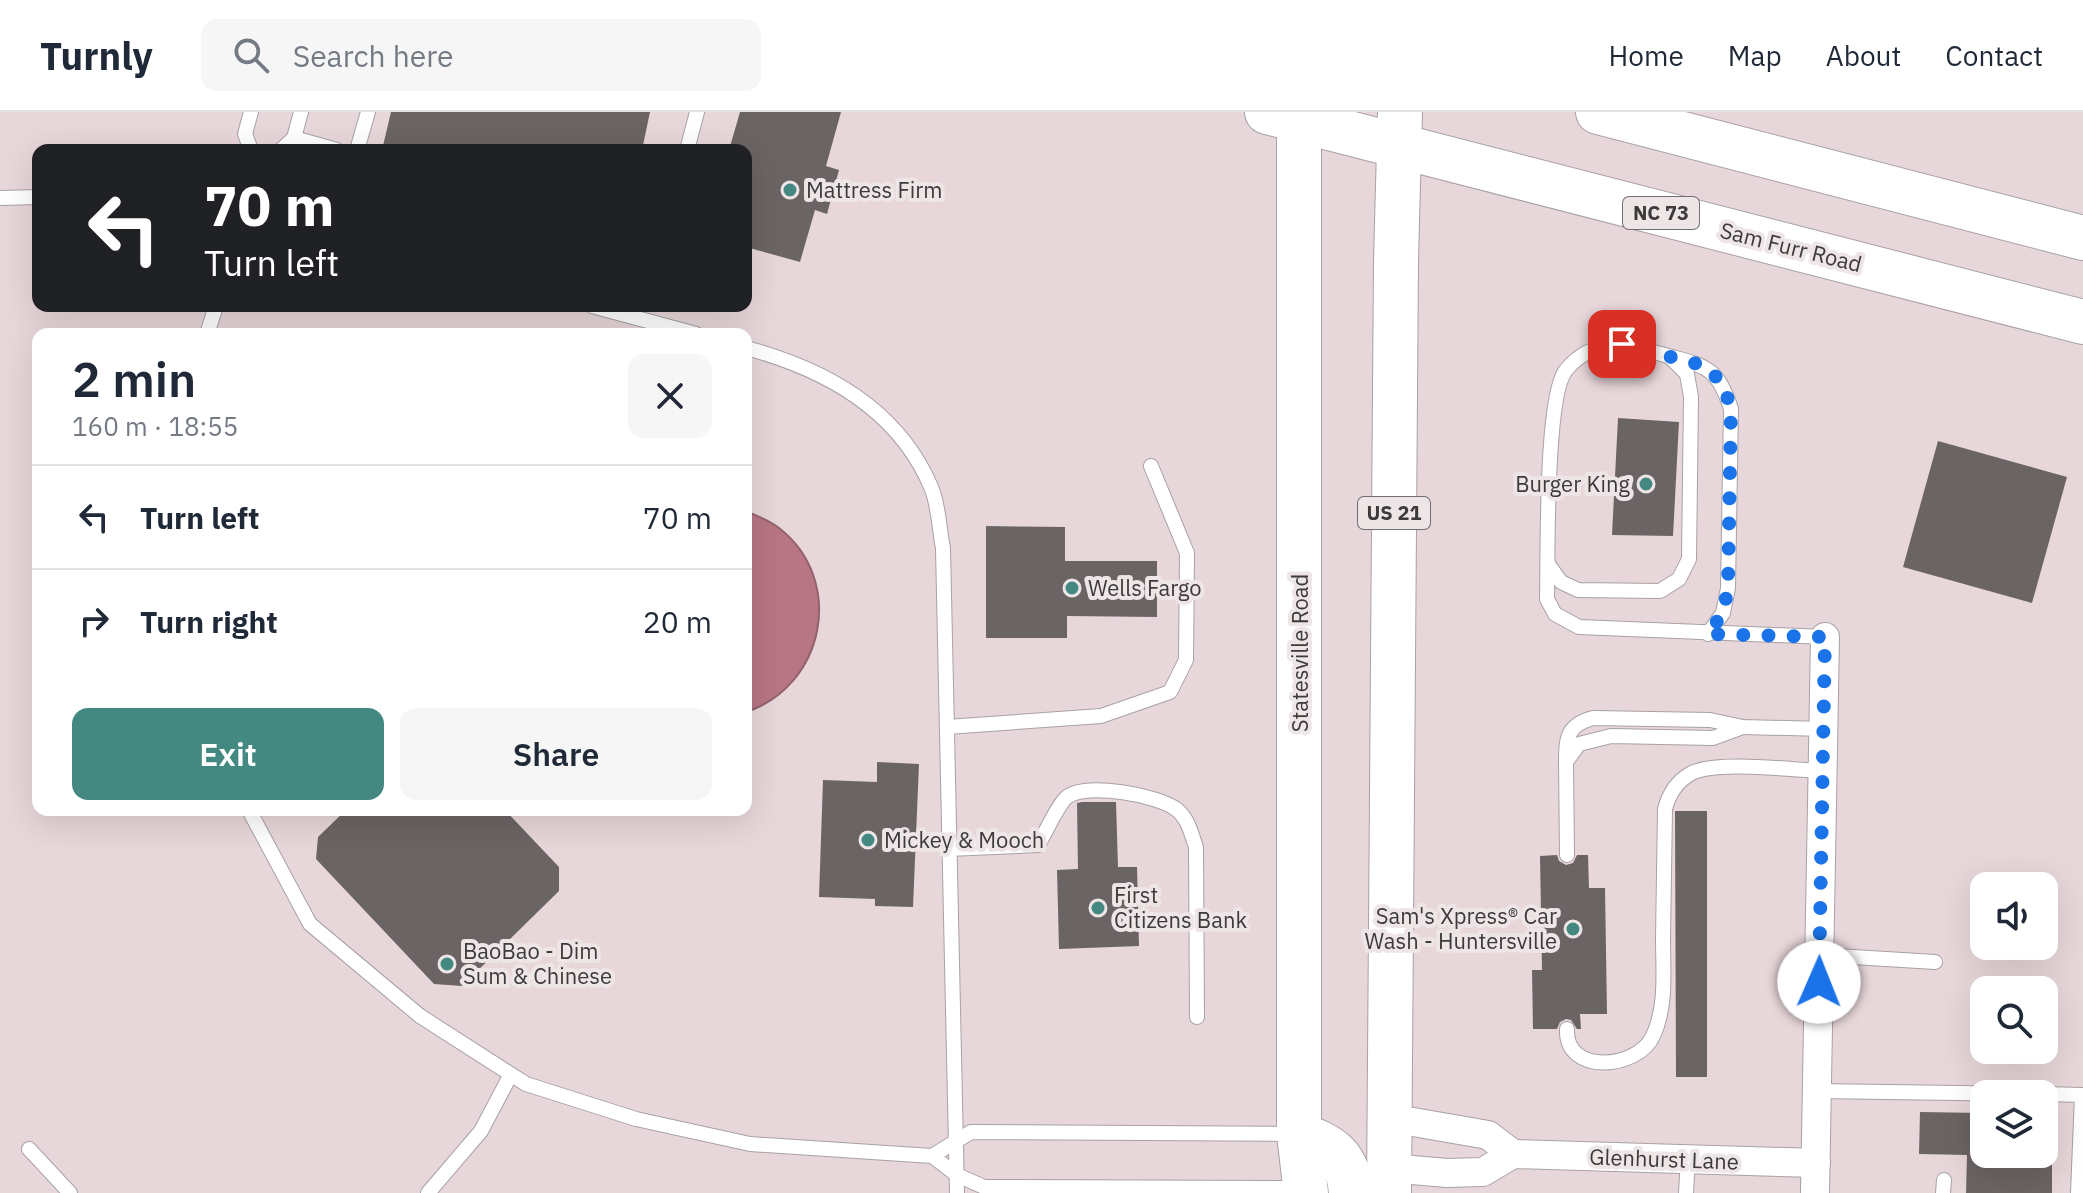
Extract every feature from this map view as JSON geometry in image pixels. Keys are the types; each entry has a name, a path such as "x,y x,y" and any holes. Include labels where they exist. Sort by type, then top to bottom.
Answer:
{"main road":[{"path":"1598,112 2083,238"},
{"name":"Sam Furr Road","path":"1288,115 1400,129 2083,322"},
{"name":"Statesville Road","path":"1288,115 1299,1134 1306,1191"},
{"name":"US 21","path":"1389,1180 1400,129"},
{"path":"1299,1134 1326,1144 1340,1157 1347,1171 1351,1193"}],"street":[{"path":"1815,1193 1825,637"},
{"name":"Glenhurst Lane","path":"1390,1118 1488,1135 1513,1154"},
{"name":"Glenhurst Lane","path":"1389,1180 1483,1172 1513,1154 1816,1163"}],"lane":[{"path":"249,144 245,134 251,112"},
{"path":"288,144 294,138 301,112"},
{"path":"359,144 368,112"},
{"path":"689,144 697,112"},
{"path":"294,138 316,144"},
{"path":"0,198 32,197"},
{"path":"619,312 675,328"},
{"path":"1708,634 1723,613 1728,588 1731,409 1723,384 1705,366 1669,356 1622,344 1590,350 1565,371 1555,397 1547,599 1555,614 1579,627 1708,634 1825,637"},
{"path":"752,350 782,357 855,393 902,435 932,489 943,548 957,1193"},
{"path":"1548,564 1561,582 1578,590 1660,591 1679,579 1689,559 1691,397 1687,374 1669,356"},
{"path":"947,727 1101,716 1170,692 1186,660 1187,553 1151,466"},
{"path":"1567,855 1566,762 1579,744 1611,736 1713,738 1743,727 1824,729"},
{"path":"1567,1029 1566,1039 1574,1052 1583,1059 1596,1062 1613,1062 1631,1057 1644,1050 1653,1037 1663,998 1665,809 1678,782 1692,772 1714,767 1823,771"},
{"path":"949,849 1038,845 1065,798 1082,790 1136,794 1175,808 1188,824 1196,847 1197,1017"},
{"path":"252,816 310,924 420,1016 526,1084 636,1119 750,1144 932,1156 957,1175 984,1187 1306,1191"},
{"path":"1820,955 1935,962"},
{"path":"428,1193 481,1131 510,1076"},
{"path":"1817,1091 1970,1093"},
{"path":"2058,1094 2082,1095 2078,1193"},
{"path":"932,1156 971,1132 1299,1134"},
{"path":"29,1149 70,1193"},
{"path":"1686,1193 1688,1159"}],"shaded area":[{"path":"0,112 2083,112 2083,1193 0,1193"},
{"path":"752,513 779,528 800,550 813,575 819,602 817,630 809,656 794,680 773,699 752,709"}],"building":[{"path":"391,112 650,112 643,144 383,144"},
{"name":"Mattress Firm","path":"740,112 841,112 826,166 839,170 827,214 815,210 800,262 752,249 752,144 731,144"},
{"path":"1618,418 1679,422 1673,536 1612,535"},
{"path":"1938,441 2067,477 2032,603 1903,567"},
{"name":"Wells Fargo","path":"986,526 1065,527 1065,561 1157,561 1157,617 1067,616 1067,638 986,638"},
{"name":"Mickey & Mooch","path":"877,762 919,764 913,907 875,906 875,899 819,897 823,780 877,782"},
{"name":"First Citizens Bank","path":"1116,802 1118,867 1137,867 1139,946 1059,949 1057,870 1078,869 1077,803"},
{"path":"1675,811 1707,811 1707,1077 1676,1077"},
{"path":"340,816 511,816 559,867 559,891 462,986 434,984 316,859 318,837"},
{"name":"Sam's Xpress® Car Wash - Huntersville","path":"1557,855 1559,861 1566,865 1573,863 1577,855 1588,855 1589,888 1605,888 1607,1014 1580,1014 1581,1029 1566,1019 1560,1022 1557,1029 1533,1029 1532,970 1542,970 1540,856"},
{"path":"1920,1112 1970,1113 1970,1168 2052,1168 2052,1193 1966,1193 1967,1155 1919,1154"}],"place":[{"name":"Mattress Firm","path":"790,190"},
{"name":"Burger King","path":"1646,484"},
{"name":"Wells Fargo","path":"1072,588"},
{"name":"Mickey & Mooch","path":"868,840"},
{"name":"First Citizens Bank","path":"1098,908"},
{"name":"Sam's Xpress® Car Wash - Huntersville","path":"1573,929"},
{"name":"BaoBao - Dim Sum & Chinese","path":"447,964"}],"route":[{"path":"1622,344 1705,366 1723,384 1731,409 1728,588 1723,613 1708,634 1825,637 1819,982"}]}
